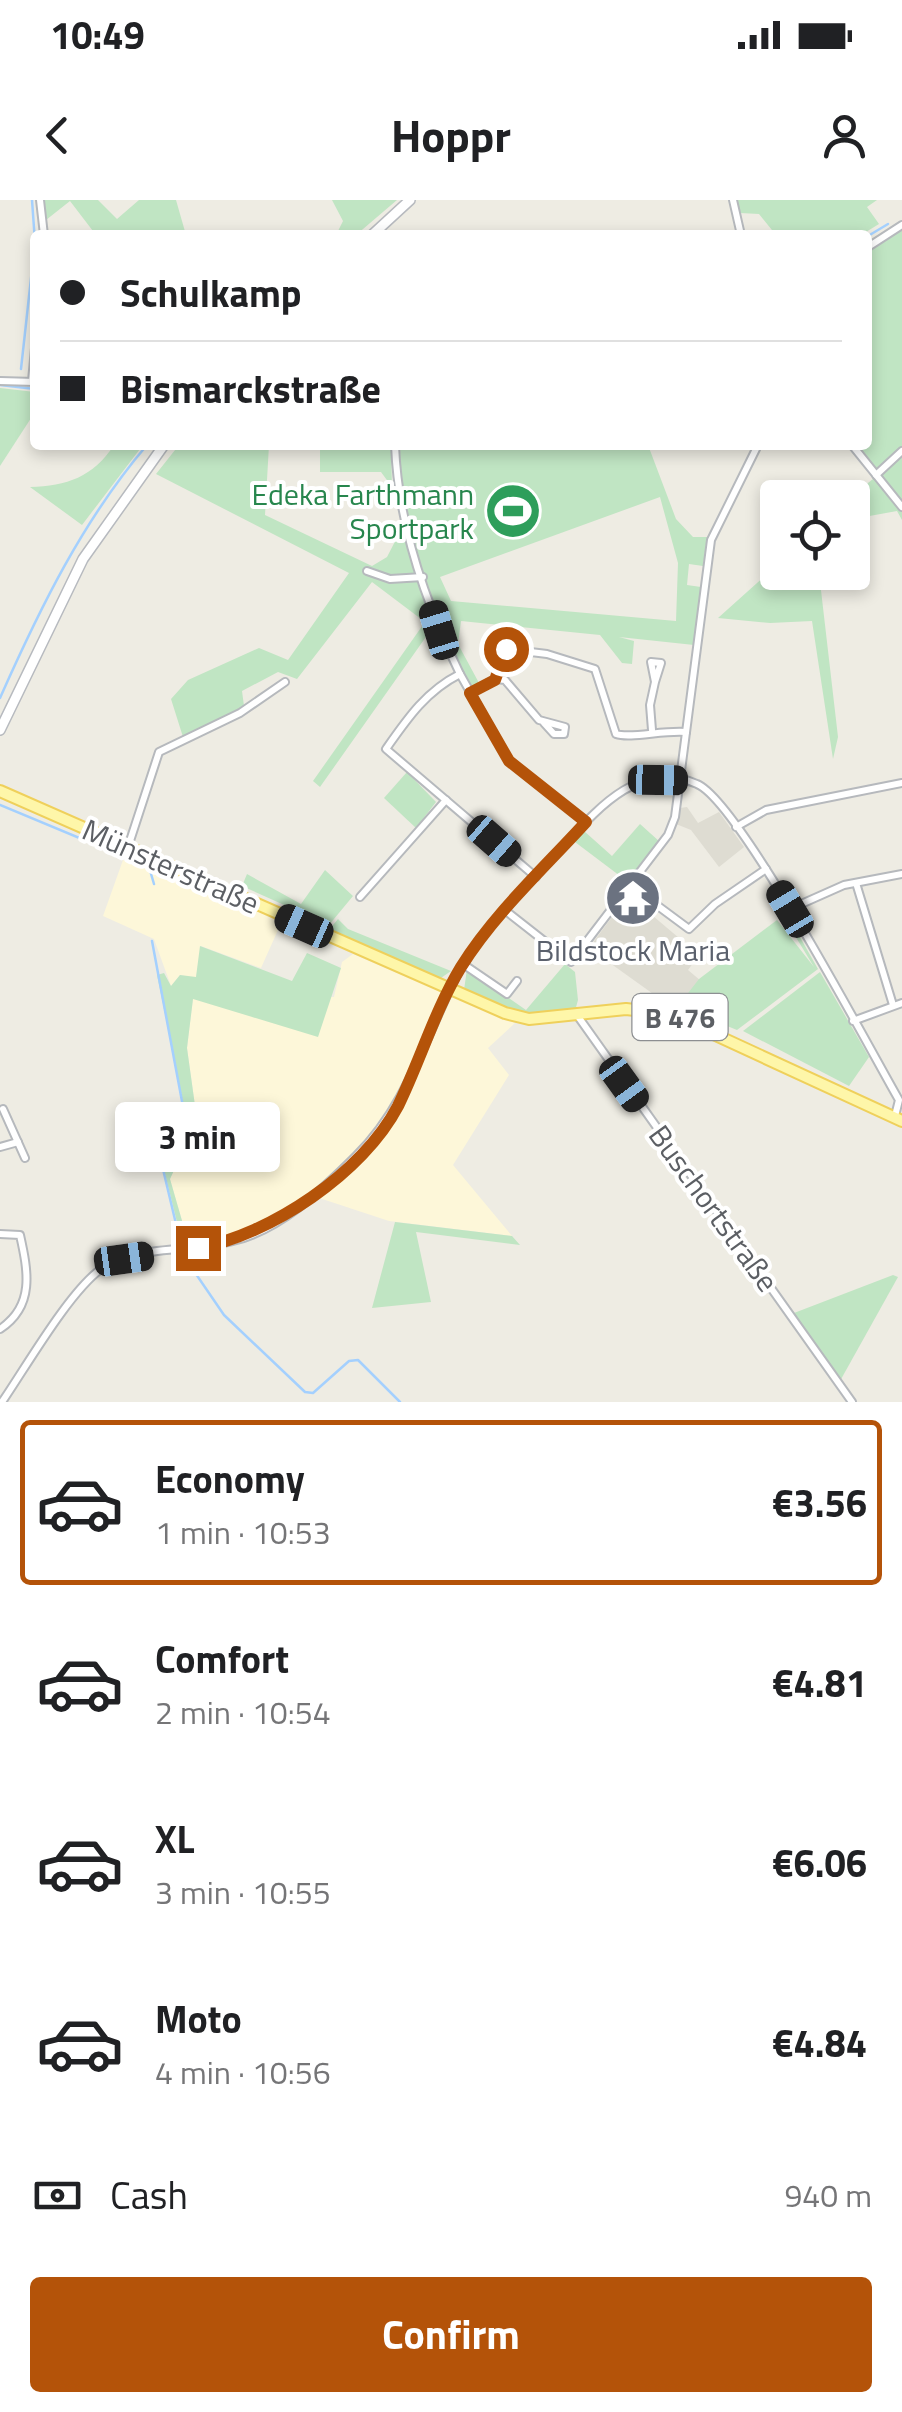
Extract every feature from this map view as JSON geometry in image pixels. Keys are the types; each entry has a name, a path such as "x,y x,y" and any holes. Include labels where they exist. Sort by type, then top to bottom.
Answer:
{"main road":[{"path":"377,230 410,200"},
{"path":"0,730 83,559 160,450"},
{"name":"Münsterstraße","path":"0,791 520,1018 640,1009 670,1014 898,1119"}],"street":[{"path":"40,200 43,230"},
{"path":"733,200 740,230"},
{"path":"872,244 902,224"},
{"path":"0,381 30,381"},
{"path":"395,450 397,495 439,630 460,674 509,761 586,822"},
{"path":"506,912 571,962 668,835 680,780 712,540 756,450"},
{"path":"856,450 902,506"},
{"path":"876,475 902,451"},
{"path":"367,571 390,579 423,577"},
{"path":"495,680 506,649 583,662 595,669 604,686 616,734 626,738 652,730 686,732"},
{"path":"460,674 431,692 386,749 536,877"},
{"path":"470,693 495,680 506,680 544,723"},
{"path":"128,847 159,752 240,713 285,682"},
{"path":"652,730 650,705 656,682"},
{"path":"2,1402 83,1286 101,1269 124,1259 233,1242 255,1234 350,1163 394,1112 463,964 586,822 608,799 630,786 680,780 707,790 766,869 790,909 899,1100 898,1119"},
{"path":"736,828 766,810 902,783"},
{"path":"360,897 446,800"},
{"path":"630,886 689,929 715,904 766,869"},
{"path":"790,909 856,883 902,874"},
{"path":"856,883 893,1005"},
{"path":"463,964 507,994 517,981"},
{"path":"854,1021 902,1003"},
{"name":"Buschortstraße","path":"577,1015 852,1402"},
{"path":"3,1109 25,1158"},
{"path":"0,1147 18,1142"},
{"path":"0,1234 20,1236 28,1279 21,1308 0,1329"}],"shaded area":[{"path":"687,807 698,823 719,812 744,847 719,867 691,830 676,824 680,808"},
{"path":"123,860 174,874 282,921 261,968 201,946 196,978 180,975 171,986 154,939 103,916"},
{"path":"629,894 635,895 633,899 699,955 688,970 701,981 697,1010 663,1001 589,948"},
{"path":"353,954 515,1023 488,1048 509,1075 453,1165 512,1236 389,1221 307,1194 253,1231 189,1245 170,1179 197,1120 187,1048 193,998 334,997 342,962"}],"green space":[{"path":"43,200 98,200 117,219 139,200 176,200 185,230 92,230 70,201 46,220"},
{"path":"332,200 397,200 362,230 338,230 343,221"},
{"path":"737,200 877,200 867,207 879,224 869,230 772,230 759,214 740,213"},
{"path":"902,228 902,448 877,471 859,450 872,450 872,248"},
{"path":"0,388 30,391 30,420 0,466"},
{"path":"110,450 139,450 82,525 30,487 78,478"},
{"path":"175,450 269,450 265,515 372,566 387,557 403,526 410,525 401,494 400,450 650,450 676,519 693,537 707,537 703,566 689,564 687,585 701,587 694,645 619,637 634,641 632,664 622,663 600,635 461,621 458,644 479,683 471,688 442,630 428,634 320,787 313,781 425,622 372,582 297,679 278,672 242,691 244,706 183,737 171,699 188,680 259,648 288,660 349,573 156,474","holes":["660,497 678,563 676,621 451,601 440,577"]},
{"path":"320,450 391,450 392,487 381,472 320,472"},
{"path":"902,456 902,520 897,511 870,516 870,481"},
{"path":"760,580 760,590 821,590 838,737 833,759 812,621 770,623 718,618"},
{"path":"407,772 436,802 416,828 384,798"},
{"path":"640,824 660,842 628,882 575,842 584,831 612,856"},
{"path":"325,870 353,896 329,925 242,886 247,874 301,904"},
{"path":"784,909 818,969 737,1030 678,1006 699,979 777,920 814,967 780,911"},
{"path":"338,919 348,929 451,971 438,980 328,931"},
{"path":"200,946 292,981 307,953 341,968 318,1037 193,999 187,1048 197,1120 170,1179 189,1245 183,1246 163,1166 184,1136 185,1112 157,975 164,973 171,986 180,975 196,977"},
{"path":"565,964 575,972 575,1011 518,1014 464,990 467,969 526,1010"},
{"path":"820,972 869,1057 849,1086 743,1031"},
{"path":"395,1222 512,1236 520,1245 416,1232 431,1302 372,1308"},
{"path":"893,1275 898,1277 840,1381 794,1313"}],"waterway":[{"path":"32,200 34,230"},
{"path":"872,234 888,224"},
{"path":"21,369 30,287"},
{"path":"0,385 30,388"},
{"path":"0,698 83,534 143,450"},
{"path":"0,805 149,867 154,884"},
{"path":"152,941 184,1112 182,1135 162,1165 181,1245"},
{"path":"185,1258 224,1315 305,1392 313,1393 349,1361 358,1360 400,1402"}],"place":[{"name":"Edeka Farthmann Sportpark","path":"513,511"},
{"name":"Bildstock Maria","path":"633,898"}],"route":[{"path":"198,1248 233,1242 274,1223 327,1184 376,1137 398,1106 458,972 476,945 586,822 509,761 470,693 495,680 500,655 506,649"}]}
